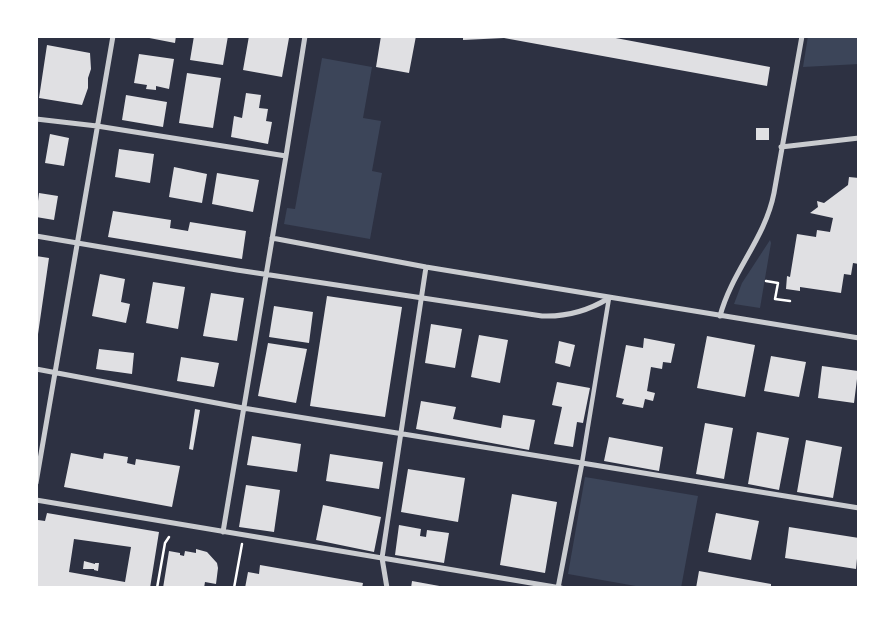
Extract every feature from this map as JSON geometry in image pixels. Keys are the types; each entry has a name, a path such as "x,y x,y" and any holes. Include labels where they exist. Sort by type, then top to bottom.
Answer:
{"street":[{"path":"36,483 113,36"},
{"path":"222,532 305,36"},
{"path":"720,316 732,282 760,233 773,198 802,36"},
{"path":"36,119 97,126 286,156"},
{"path":"781,147 859,138"},
{"path":"36,236 265,274 551,316 578,313 609,298"},
{"path":"272,238 426,267 859,338"},
{"path":"387,588 382,558 426,267"},
{"path":"36,500 559,588 609,298"},
{"path":"36,370 242,408 859,508"}],"path":[{"path":"766,281 778,283 775,299 790,301"},
{"path":"234,588 244,536"},
{"path":"157,588 165,542 169,537"}],"shaded area":[{"path":"808,36 859,36 859,64 803,67"},
{"path":"322,58 372,67 363,118 381,121 372,171 382,173 370,239 284,224 287,208 295,209"},
{"path":"770,240 760,308 734,304 742,283"},
{"path":"585,477 698,496 681,588 647,588 568,574"}],"building":[{"path":"139,36 176,36 175,43"},
{"path":"194,36 228,36 223,65 190,60"},
{"path":"249,36 289,38 282,77 243,70"},
{"path":"381,36 416,36 409,73 376,67"},
{"path":"463,36 605,36 770,67 767,86 504,38 463,40"},
{"path":"47,45 90,53 91,69 88,78 88,88 82,105 39,98"},
{"path":"139,54 174,59 169,89 156,86 156,90 146,89 147,85 134,83"},
{"path":"187,73 221,78 213,128 179,123"},
{"path":"246,93 261,95 259,108 268,109 266,121 272,122 268,144 231,137 234,116 242,118"},
{"path":"126,95 167,102 163,127 122,120"},
{"path":"756,128 769,128 769,140 756,140"},
{"path":"50,134 69,138 64,166 45,163"},
{"path":"119,149 154,154 150,183 115,177"},
{"path":"174,167 207,174 202,203 169,197"},
{"path":"217,173 259,180 253,212 212,204"},
{"path":"849,177 859,178 859,264 853,263 851,275 844,274 841,293 800,287 800,291 786,289 787,276 790,277 797,234 816,237 817,230 830,232 833,218 810,213 818,207 817,201 824,203 848,185"},
{"path":"39,193 58,196 54,220 36,217"},
{"path":"113,211 171,220 170,228 188,231 190,222 246,231 242,259 108,237"},
{"path":"36,256 49,258 37,341 36,341"},
{"path":"100,274 125,279 121,302 130,304 126,323 92,316"},
{"path":"153,282 185,287 178,329 146,323"},
{"path":"211,293 244,298 237,341 203,336"},
{"path":"327,296 402,307 385,417 310,406"},
{"path":"274,306 313,312 309,343 269,337"},
{"path":"431,324 462,329 455,368 425,363"},
{"path":"479,335 508,340 500,383 471,377"},
{"path":"707,336 755,345 745,397 697,388"},
{"path":"644,338 675,344 671,363 663,362 662,369 651,367 647,391 655,393 653,401 645,399 643,408 622,404 624,399 616,397 626,345 643,348"},
{"path":"559,341 575,345 570,367 555,363"},
{"path":"268,343 307,349 296,403 258,396"},
{"path":"99,349 134,353 132,374 96,369"},
{"path":"771,356 806,362 799,397 764,391"},
{"path":"181,357 219,363 214,387 177,381"},
{"path":"822,366 858,371 854,403 818,398"},
{"path":"557,382 590,388 583,423 577,422 573,447 554,444 562,407 552,405"},
{"path":"421,401 456,407 453,419 501,428 503,415 535,420 529,450 416,429"},
{"path":"195,409 200,410 193,450 189,449"},
{"path":"705,423 733,428 724,479 696,474"},
{"path":"757,432 789,438 779,490 748,484"},
{"path":"252,436 301,444 297,472 247,465"},
{"path":"609,437 663,447 659,471 604,461"},
{"path":"806,440 842,447 833,498 797,492"},
{"path":"71,453 103,459 104,453 128,457 127,463 135,465 136,459 180,466 172,507 64,487"},
{"path":"330,454 383,462 379,489 326,481"},
{"path":"408,469 465,478 458,522 401,512"},
{"path":"246,485 280,490 274,532 239,527"},
{"path":"512,494 557,502 545,573 500,565"},
{"path":"323,505 381,517 374,552 316,540"},
{"path":"47,513 159,532 150,588 36,588 36,533 38,520 45,521","holes":["74,539 131,547 125,582 69,572"]},
{"path":"716,513 759,521 751,560 708,552"},
{"path":"399,525 421,529 420,536 426,537 427,530 449,533 444,563 395,555"},
{"path":"789,527 859,538 856,569 785,558"},
{"path":"196,549 207,552 217,563 216,584 205,582 204,588 163,588 169,551 180,553 180,555 184,556 185,551 196,553"},
{"path":"84,561 95,564 99,563 98,571 83,569"},
{"path":"260,565 363,583 362,588 245,588 248,572 259,574"},
{"path":"699,571 771,584 771,588 696,588"},
{"path":"412,581 445,587 445,588 411,588"}]}
